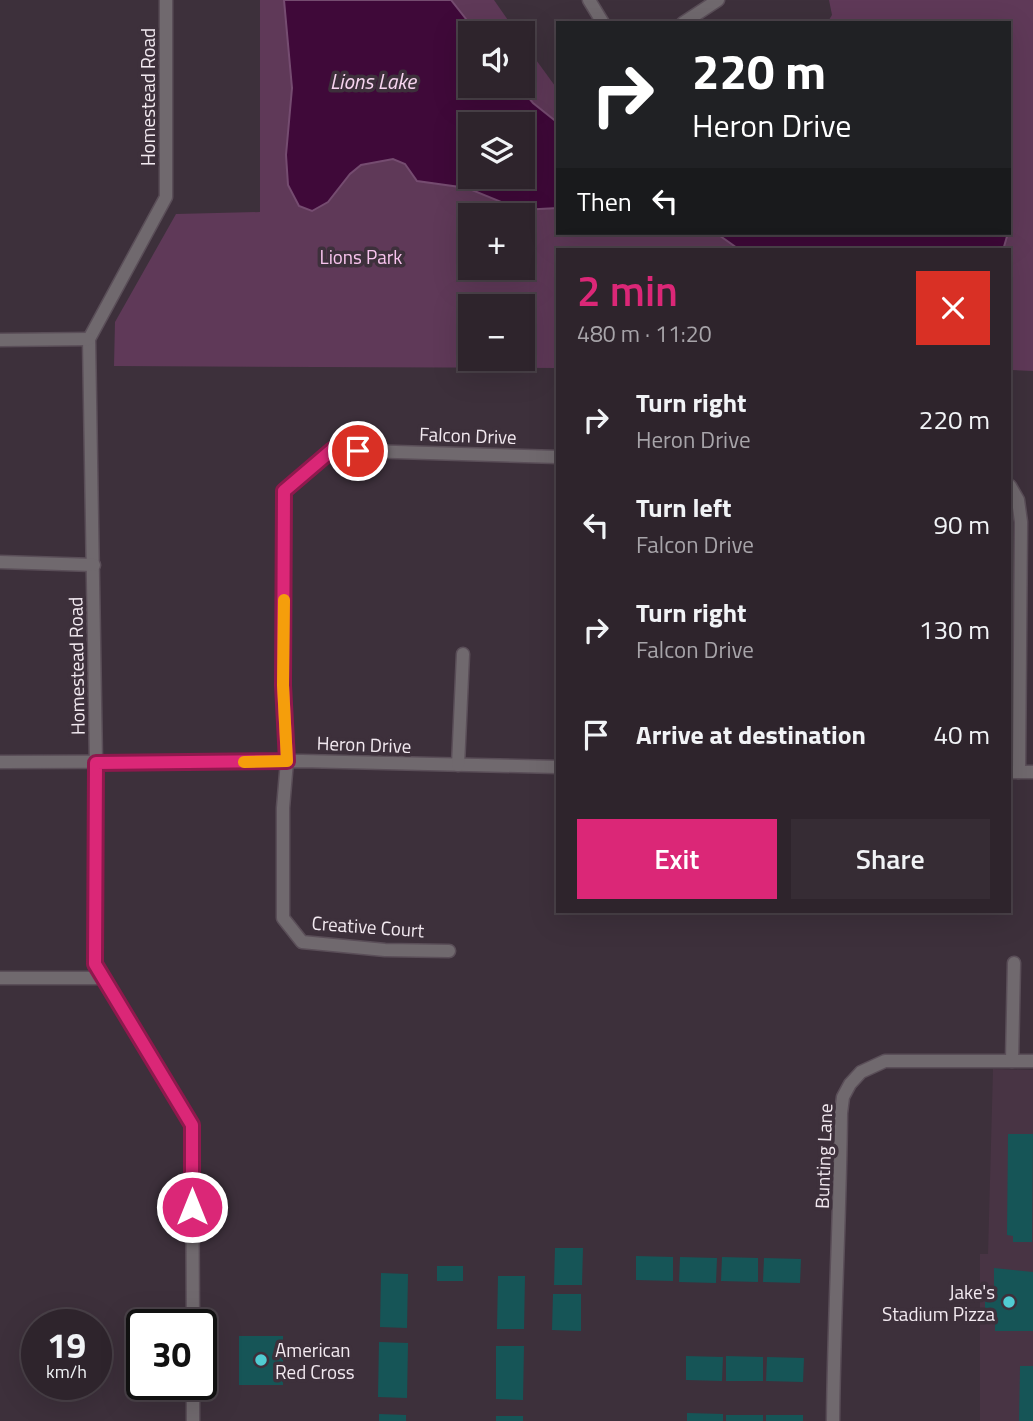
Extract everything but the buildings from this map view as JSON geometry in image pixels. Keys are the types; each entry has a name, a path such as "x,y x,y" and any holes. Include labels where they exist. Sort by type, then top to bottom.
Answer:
{"street":[{"name":"Homestead Road","path":"166,0 166,197 89,339 96,763 95,964 192,1125 192,1309"},
{"path":"589,0 602,21"},
{"path":"686,21 718,0"},
{"path":"0,340 89,339"},
{"name":"Falcon Drive","path":"287,761 283,685 284,491 332,450 556,457"},
{"path":"1011,488 1017,500 1021,522 1014,772 1033,772"},
{"path":"0,562 94,565"},
{"path":"458,765 463,654"},
{"name":"Heron Drive","path":"0,762 287,761 556,767"},
{"name":"Creative Court","path":"287,761 283,808 283,918 302,942 385,950 449,951"},
{"path":"1012,1060 1014,963"},
{"path":"0,978 103,978"},
{"name":"Bunting Lane","path":"833,1421 841,1113 847,1090 861,1072 885,1061 1033,1061"},
{"path":"193,1400 193,1421"}],"shaded area":[{"path":"993,1069 1033,1070 1033,1421 980,1421 980,1254 988,1254"}],"green space":[{"name":"Lions Park","path":"260,0 494,0 509,21 458,21 458,98 535,98 535,58 556,87 556,235 1011,235 1011,21 828,21 832,15 829,0 1033,0 1033,371 1011,370 1011,248 556,248 556,368 535,368 535,294 458,294 458,368 114,366 115,322 176,214 260,212"}],"water":[{"name":"Lions Lake","path":"284,0 451,0 468,21 458,21 458,98 529,98 556,121 556,208 535,209 535,203 504,203 469,189 535,189 535,112 458,112 458,187 417,181 405,164 393,159 361,165 350,174 328,202 312,211 299,206 288,185 286,155 292,88"},
{"path":"719,235 1007,235 1004,248 737,248"}],"slow traffic":[{"path":"244,762 287,761 283,685 284,600"}],"place":[{"name":"Jake's Stadium Pizza","path":"1009,1302"},
{"name":"American Red Cross","path":"261,1360"}],"route":[{"path":"192,1207 192,1125 95,964 96,763 287,761 283,685 284,491 332,450 358,451"}]}
